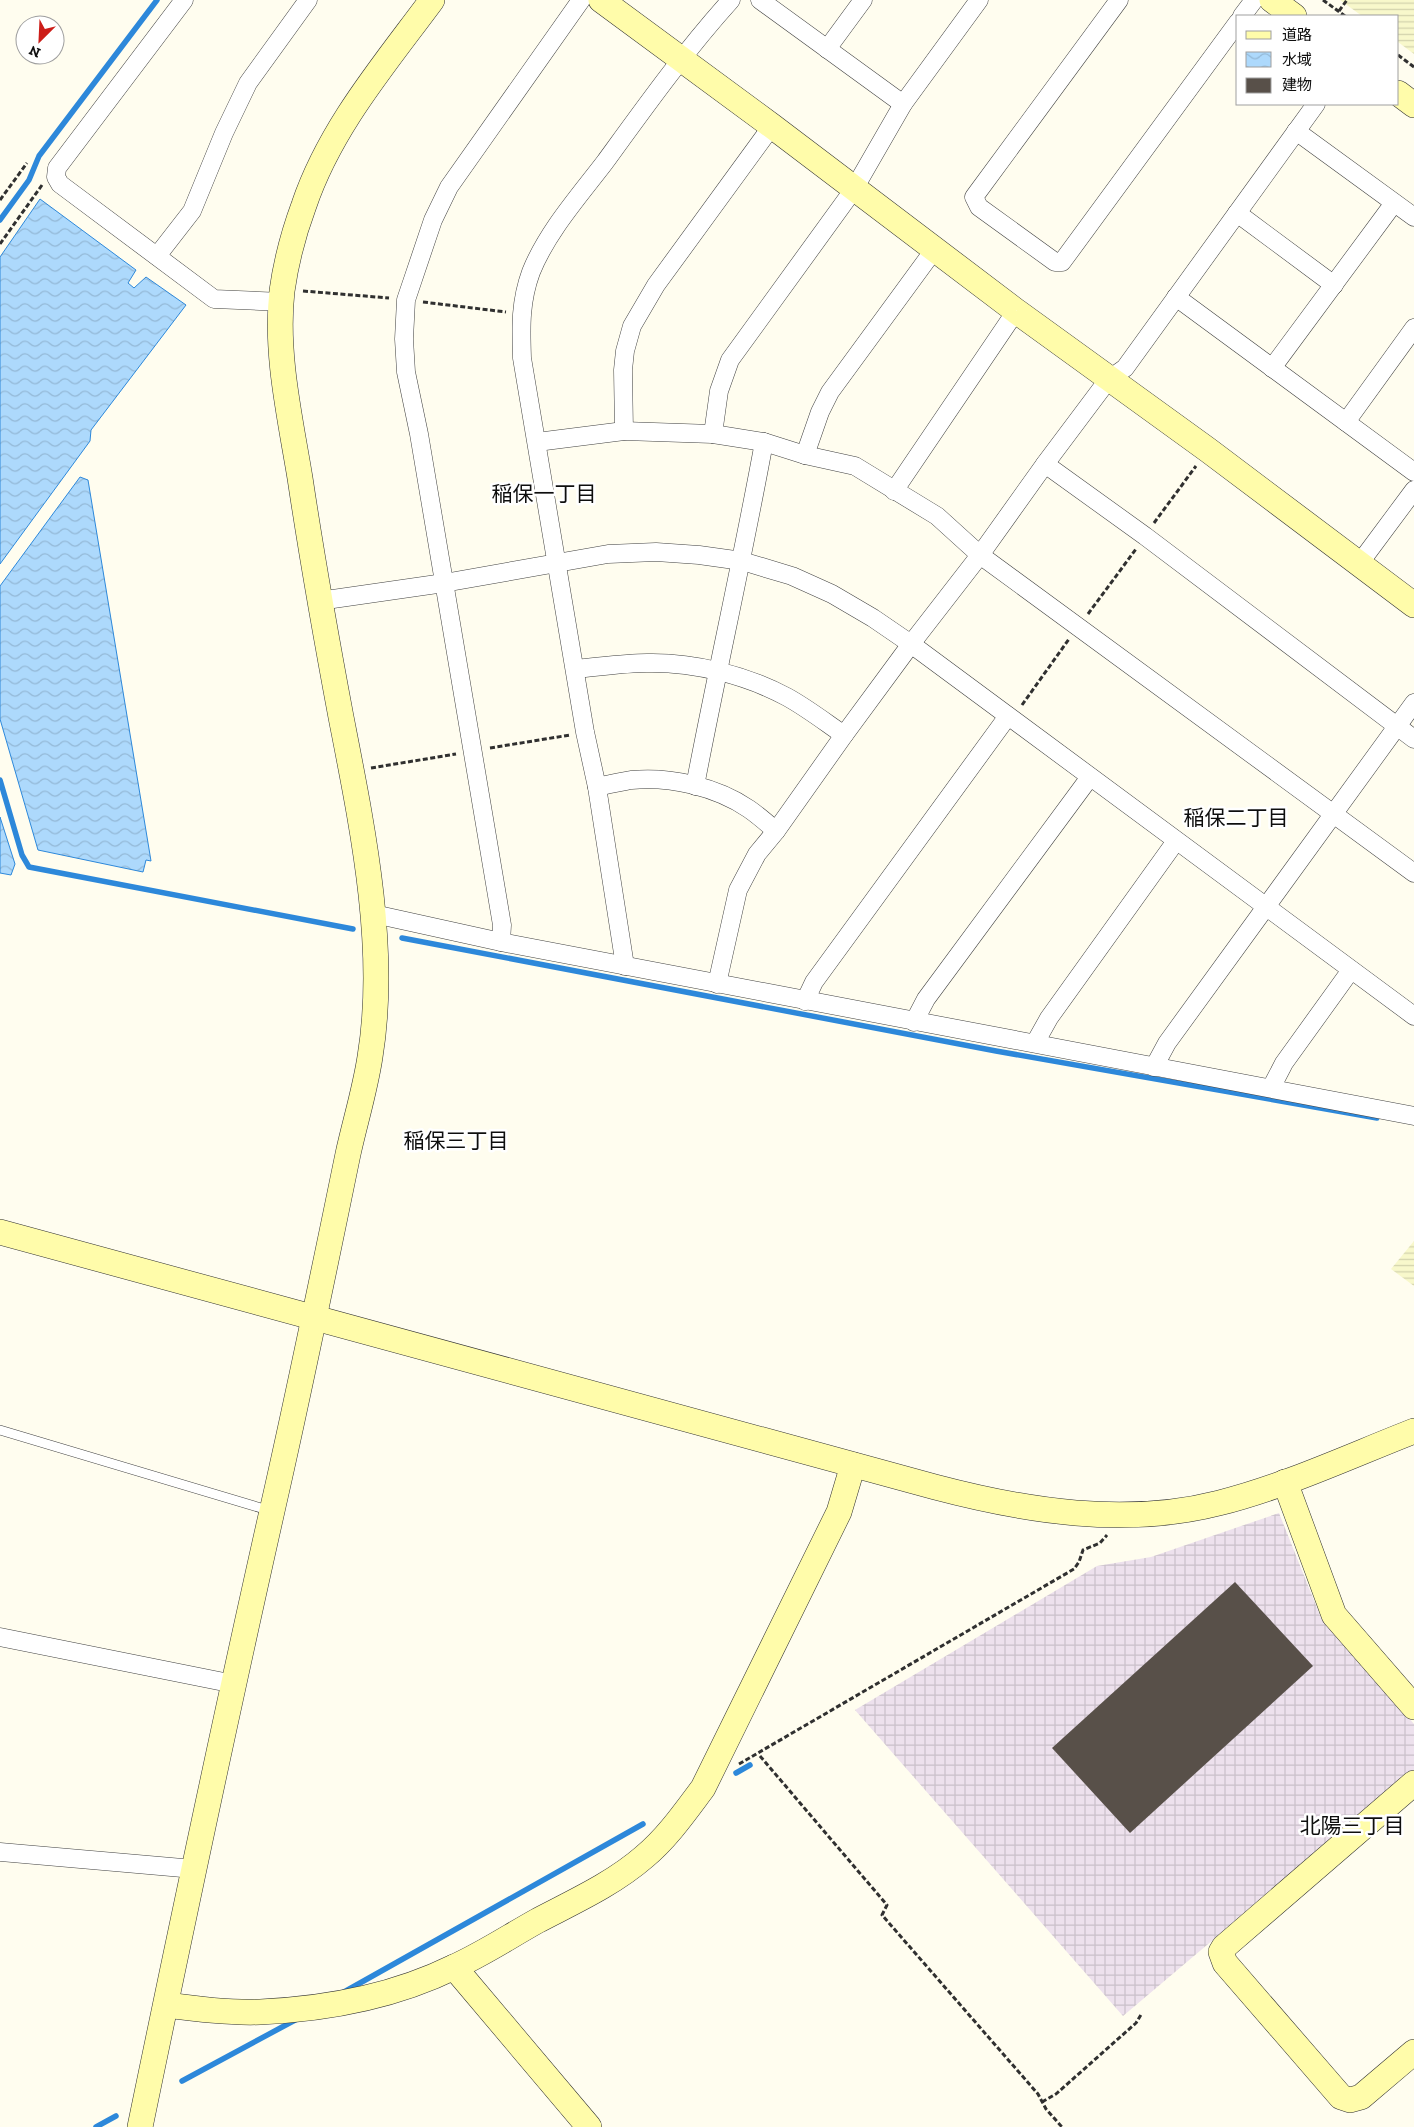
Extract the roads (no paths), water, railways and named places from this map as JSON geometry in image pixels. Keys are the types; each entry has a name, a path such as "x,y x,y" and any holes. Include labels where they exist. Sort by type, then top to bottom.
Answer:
{"street":[{"path":"184,0 57,168 56,177 60,184 214,299 282,302"},
{"path":"158,256 192,211 224,133 248,83 308,0"},
{"path":"140,2127 194,1869 371,1055 376,981 374,914 352,772 319,601 283,368 282,290 293,241 305,202 319,167 344,121 362,94 432,0"},
{"path":"501,942 502,926 419,434 406,372 404,339 406,300 433,220 449,187 581,0"},
{"path":"601,0 772,126 1108,380 1208,450 1414,605"},
{"path":"625,966 597,786 575,670 522,358 521,314 524,294 532,271 544,248 567,213 681,59 731,0"},
{"path":"760,0 903,104"},
{"path":"827,49 863,0"},
{"path":"713,434 719,391 730,360 854,189 903,104 979,0"},
{"path":"1119,0 974,197 979,207 1055,262 1062,262 1236,25"},
{"path":"1243,15 1254,0"},
{"path":"1272,0 1293,15"},
{"path":"1399,94 1414,105"},
{"path":"717,984 738,890 757,854 776,831 911,644 980,555 1044,464 1108,380 1125,368 1315,105"},
{"path":"624,431 623,370 625,352 632,326 656,285 772,126"},
{"path":"1296,131 1414,217"},
{"path":"1272,368 1394,203"},
{"path":"1237,213 1334,285"},
{"path":"805,455 820,412 830,392 934,250"},
{"path":"1176,297 1414,472"},
{"path":"894,491 1016,311"},
{"path":"1346,422 1414,328"},
{"path":"537,442 624,431 713,434 764,442 805,455 855,466 937,516 980,555 1414,873"},
{"path":"695,786 717,672 742,561 764,442"},
{"path":"1044,464 1145,536 1414,739"},
{"path":"1359,564 1414,490"},
{"path":"319,601 444,583 608,554 656,552 742,561 792,576 832,594 873,618 911,644 1414,1016"},
{"path":"575,670 648,663 681,665 717,672 750,680 786,697 844,735"},
{"path":"1154,1067 1167,1043 1332,813 1414,703"},
{"path":"805,1001 814,982 1008,716"},
{"path":"914,1022 926,1000 1090,777"},
{"path":"597,786 632,780 665,781 695,786 722,795 748,808 776,831"},
{"path":"1035,1044 1049,1018 1176,841"},
{"path":"374,914 501,942 717,984 1414,1116"},
{"path":"1272,1088 1284,1063 1351,970"},
{"path":"0,1232 967,1496 1019,1506 1076,1514 1155,1514 1218,1504 1285,1482 1414,1431"},
{"path":"166,2006 217,2011 259,2012 307,2008 359,2000 407,1986 454,1968 608,1882 644,1858 675,1826 703,1788 839,1512 853,1465"},
{"path":"1285,1482 1334,1615 1414,1707"},
{"path":"0,1637 234,1684"},
{"path":"1414,1783 1224,1947 1221,1952 1226,1963 1341,2097 1350,2100 1361,2097 1414,2052"},
{"path":"0,1852 194,1869"},
{"path":"454,1968 589,2127"}],"lane":[{"path":"0,1430 272,1511"}],"water":[{"path":"40,199 136,270 128,283 134,288 146,277 186,305 91,430 90,441 0,564 0,257"},
{"path":"80,477 88,480 151,861 146,860 143,872 38,850 0,719 0,586"},
{"path":"0,817 15,864 11,875 0,873"}],"waterway":[{"path":"0,220 29,180 39,156 157,0"},
{"path":"0,780 22,855 29,867 353,929"},
{"path":"402,938 996,1051 1377,1118"},
{"path":"736,1773 750,1765"},
{"path":"344,1992 643,1824"},
{"path":"182,2081 297,2019"},
{"path":"96,2127 116,2116"}],"district":[{"name":"稲保一丁目","path":"544,493"},
{"name":"稲保二丁目","path":"1236,817"},
{"name":"稲保三丁目","path":"456,1140"},
{"name":"北陽三丁目","path":"1352,1825"}]}
